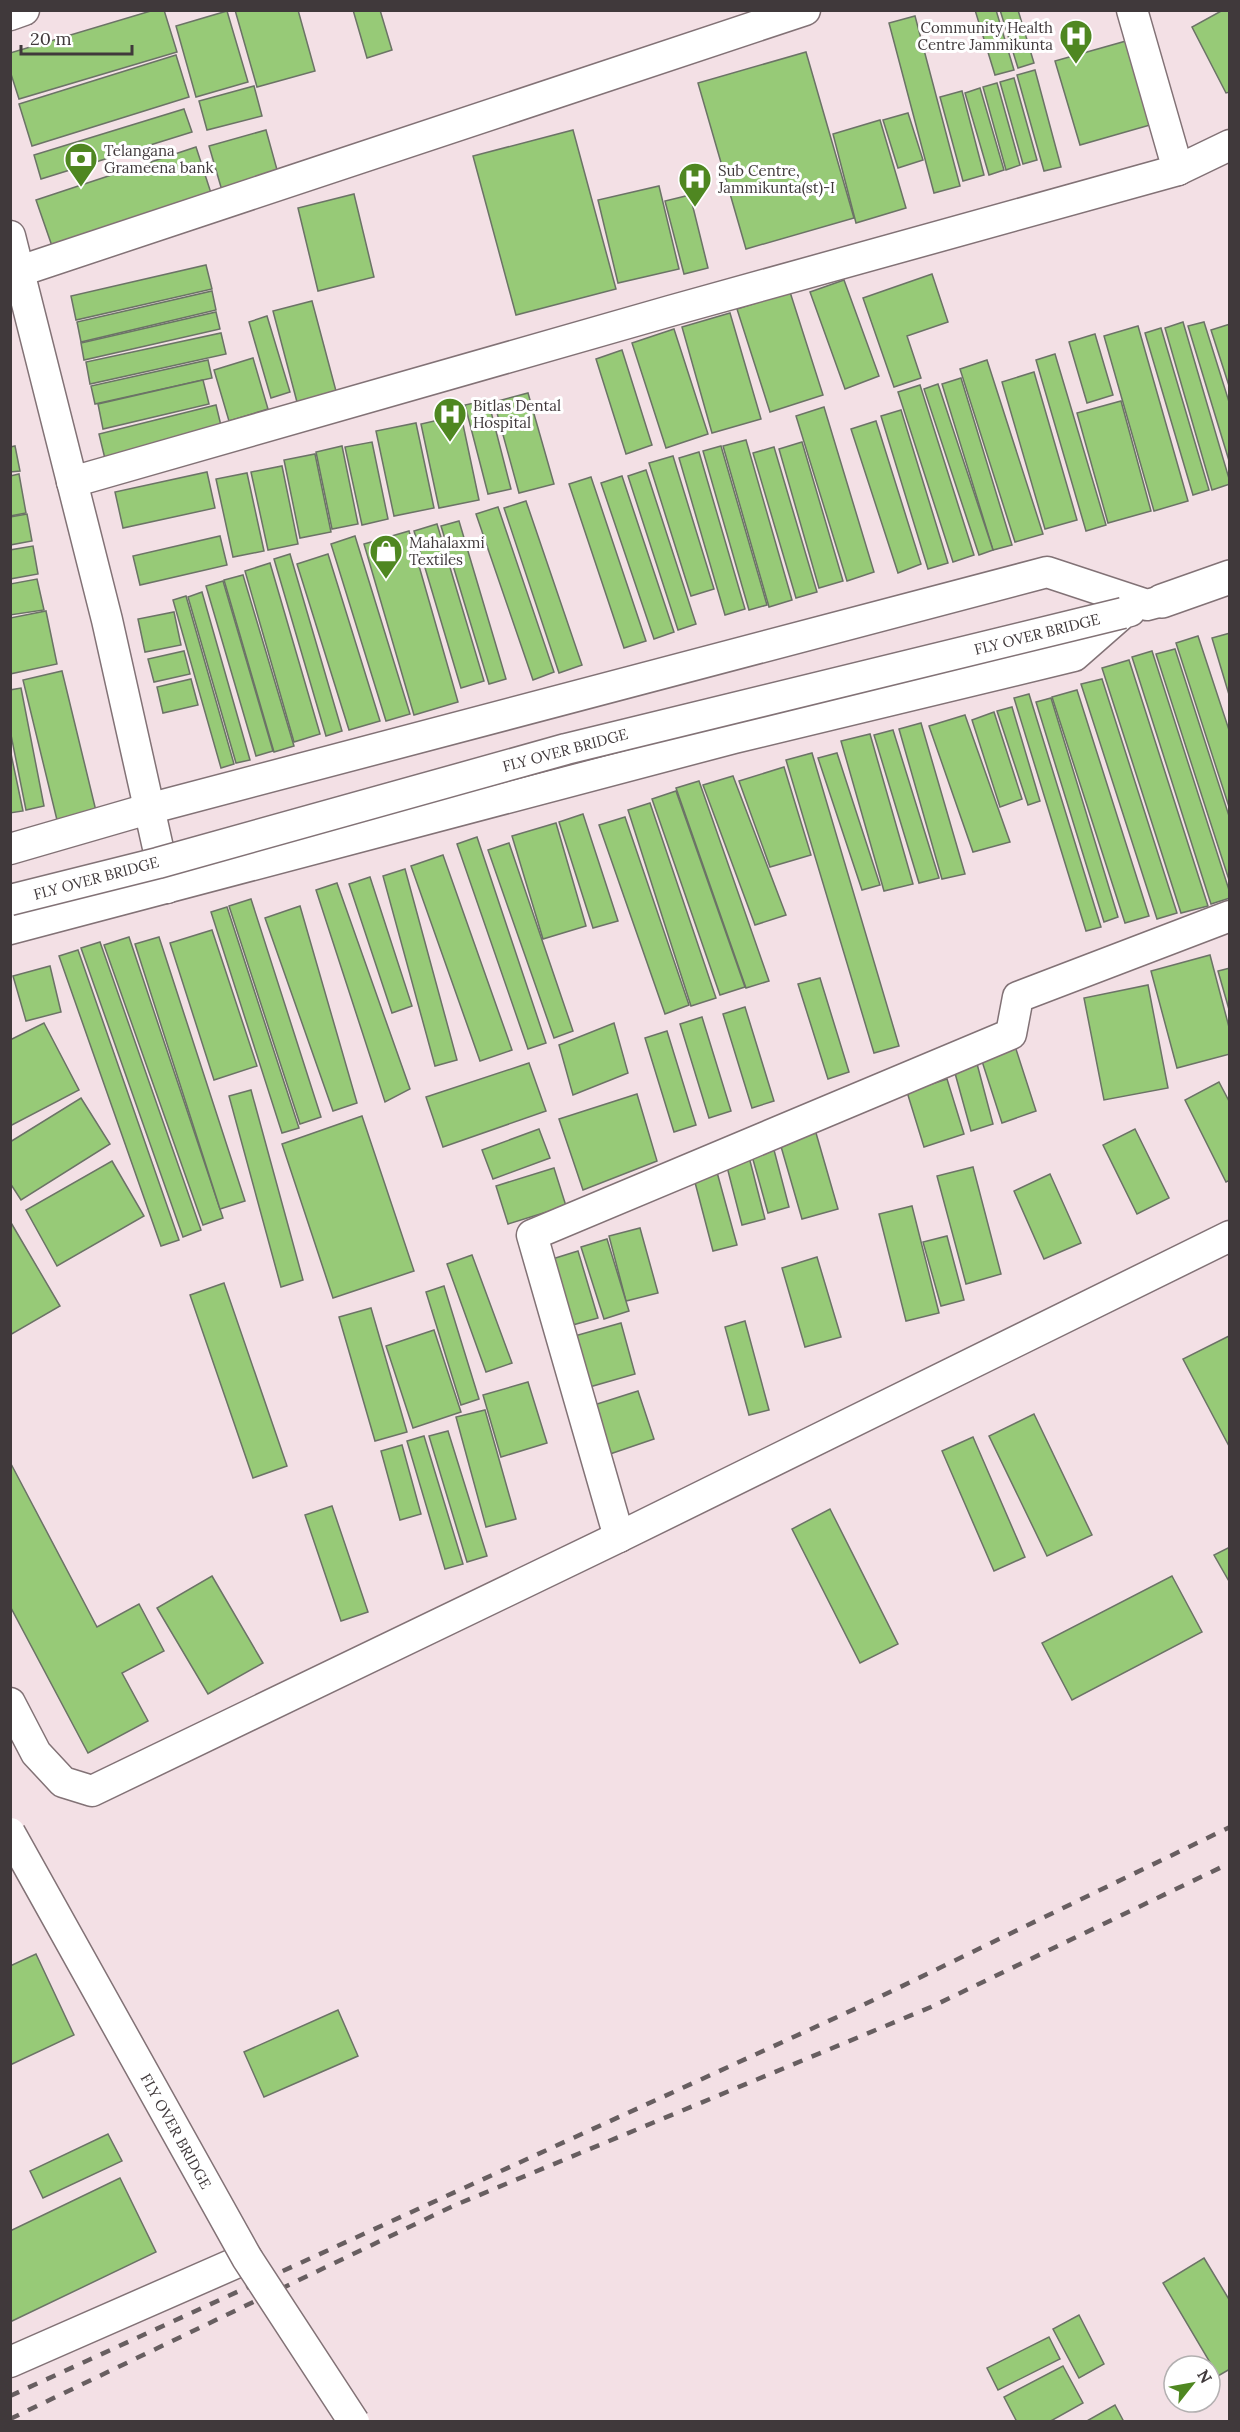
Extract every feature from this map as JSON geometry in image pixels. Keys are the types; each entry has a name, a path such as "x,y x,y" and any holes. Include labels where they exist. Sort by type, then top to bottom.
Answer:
{"main road":[{"path":"1144,606 1230,577"}],"street":[{"path":"10,15 24,10"},
{"path":"20,271 805,10"},
{"path":"1132,10 1178,170"},
{"path":"72,482 670,311 1178,170 1230,145"},
{"path":"10,236 107,620 167,888"},
{"path":"10,849 148,808 1047,572 1144,606"},
{"path":"10,929 734,738 1074,656 1144,606"},
{"name":"FLY OVER BRIDGE","path":"10,900 158,863 566,748 1144,606"},
{"path":"619,1537 532,1235 1011,1034 1018,997 1230,915"},
{"path":"10,1703 36,1753 63,1782 92,1791 619,1537 1230,1236"},
{"name":"FLY OVER BRIDGE","path":"14,1848 247,2258 354,2421"},
{"path":"10,2362 247,2258"}],"building":[{"path":"154,10 164,10 177,52 19,99 10,71 10,53"},
{"path":"235,10 298,10 315,71 257,87"},
{"path":"353,10 380,10 392,50 367,58"},
{"path":"975,10 996,10 1014,70 995,75"},
{"path":"1000,10 1018,10 1034,63 1018,68"},
{"path":"1223,10 1230,10 1230,92 1226,93 1192,27"},
{"path":"227,11 248,82 196,97 176,26"},
{"path":"915,16 960,186 934,193 889,23"},
{"path":"1126,41 1150,125 1080,145 1055,61"},
{"path":"806,52 854,218 746,249 698,83"},
{"path":"176,55 189,97 32,146 19,104"},
{"path":"1035,70 1061,167 1044,171 1017,75"},
{"path":"1014,78 1037,160 1023,164 1000,82"},
{"path":"997,83 1020,165 1006,170 983,87"},
{"path":"254,86 262,116 207,130 199,101"},
{"path":"980,88 1004,170 989,175 965,93"},
{"path":"962,91 984,175 963,181 940,97"},
{"path":"184,109 192,132 41,179 34,155"},
{"path":"908,113 923,160 898,168 883,120"},
{"path":"880,120 906,208 856,223 833,134"},
{"path":"266,130 279,177 223,194 209,146"},
{"path":"573,130 616,289 516,315 473,156"},
{"path":"196,147 211,193 52,246 36,200"},
{"path":"659,186 679,269 618,283 598,200"},
{"path":"354,194 374,277 318,291 298,208"},
{"path":"690,195 708,268 684,274 665,201"},
{"path":"206,265 212,289 76,320 71,296"},
{"path":"932,274 948,322 907,336 921,378 894,387 863,298"},
{"path":"844,280 879,376 845,389 810,292"},
{"path":"212,291 216,310 81,342 77,322"},
{"path":"790,292 823,395 770,412 737,309"},
{"path":"312,301 336,391 297,402 273,311"},
{"path":"216,312 220,329 84,360 81,343"},
{"path":"730,313 761,419 712,433 682,327"},
{"path":"267,316 290,392 271,398 249,322"},
{"path":"1183,322 1230,482 1230,484 1212,490 1165,328"},
{"path":"1204,322 1230,405 1230,464 1188,326"},
{"path":"1230,324 1230,389 1211,330"},
{"path":"1138,326 1188,501 1154,511 1104,336"},
{"path":"1161,328 1209,490 1193,495 1145,333"},
{"path":"674,329 708,434 666,448 632,343"},
{"path":"221,333 226,354 90,384 86,362"},
{"path":"1095,334 1113,395 1087,403 1069,342"},
{"path":"622,350 652,445 626,454 596,359"},
{"path":"1055,354 1106,525 1086,531 1036,360"},
{"path":"253,358 268,409 229,421 214,370"},
{"path":"208,360 212,378 95,404 91,386"},
{"path":"987,360 1043,534 1015,542 960,369"},
{"path":"1034,372 1077,520 1045,529 1002,382"},
{"path":"961,378 1012,545 993,550 942,384"},
{"path":"203,380 209,404 103,429 98,404"},
{"path":"938,384 993,550 979,555 924,389"},
{"path":"920,385 974,555 953,562 898,392"},
{"path":"528,393 554,484 519,493 494,402"},
{"path":"488,400 511,489 488,494 465,405"},
{"path":"1121,401 1151,511 1108,523 1077,413"},
{"path":"216,405 224,438 107,467 99,434"},
{"path":"824,407 874,572 847,581 796,416"},
{"path":"901,410 948,563 928,569 881,416"},
{"path":"461,415 479,500 439,508 421,424"},
{"path":"876,421 921,564 898,573 851,429"},
{"path":"416,423 434,508 394,516 376,431"},
{"path":"746,440 792,600 769,607 723,446"},
{"path":"372,442 388,519 362,525 345,447"},
{"path":"802,442 843,581 819,588 779,449"},
{"path":"15,446 20,471 10,472 10,447"},
{"path":"342,446 358,524 332,529 316,452"},
{"path":"721,446 767,605 749,610 703,451"},
{"path":"774,447 817,592 796,598 753,453"},
{"path":"699,452 745,609 725,615 679,458"},
{"path":"315,454 331,532 300,538 284,460"},
{"path":"673,456 714,589 691,596 649,463"},
{"path":"282,466 298,544 268,550 251,472"},
{"path":"646,470 696,624 678,630 628,476"},
{"path":"207,472 215,508 123,528 115,492"},
{"path":"247,473 264,551 233,557 216,479"},
{"path":"19,474 26,513 10,516 10,476"},
{"path":"622,476 674,632 654,639 601,483"},
{"path":"591,477 646,641 624,648 569,484"},
{"path":"526,501 582,665 559,673 504,508"},
{"path":"498,507 554,672 533,680 476,514"},
{"path":"27,514 32,541 10,545 10,517"},
{"path":"459,521 506,679 489,684 441,526"},
{"path":"437,524 484,681 461,688 414,531"},
{"path":"409,531 458,702 414,715 364,544"},
{"path":"220,536 227,565 140,585 133,556"},
{"path":"355,536 410,714 386,721 331,544"},
{"path":"33,546 38,574 10,579 10,550"},
{"path":"290,554 342,731 326,736 274,559"},
{"path":"328,554 380,721 349,730 297,564"},
{"path":"270,563 320,734 294,742 245,571"},
{"path":"243,575 294,746 274,752 224,580"},
{"path":"37,579 44,610 10,615 10,584"},
{"path":"223,581 273,751 256,756 206,586"},
{"path":"202,592 250,760 236,763 188,597"},
{"path":"186,596 234,764 221,768 173,600"},
{"path":"46,611 57,664 10,674 10,618"},
{"path":"174,612 181,645 145,652 138,619"},
{"path":"1230,633 1230,698 1212,638"},
{"path":"1198,636 1230,733 1230,810 1176,643"},
{"path":"1175,649 1230,819 1230,883 1156,654"},
{"path":"184,651 190,674 154,682 148,659"},
{"path":"1152,651 1230,893 1230,898 1211,904 1132,657"},
{"path":"1129,660 1208,906 1181,913 1102,668"},
{"path":"62,671 96,811 57,820 23,680"},
{"path":"191,679 198,705 163,713 157,687"},
{"path":"1102,679 1177,913 1157,919 1081,684"},
{"path":"21,688 44,806 26,810 10,730 10,690"},
{"path":"1077,690 1149,916 1125,923 1052,697"},
{"path":"1029,694 1101,927 1086,931 1014,698"},
{"path":"1051,698 1118,917 1104,922 1036,702"},
{"path":"1012,707 1040,801 1028,805 997,711"},
{"path":"994,712 1022,799 1000,807 972,720"},
{"path":"965,715 1010,842 973,852 929,726"},
{"path":"921,723 965,874 942,879 899,729"},
{"path":"893,730 939,878 919,883 874,735"},
{"path":"870,734 913,884 884,891 841,741"},
{"path":"10,749 23,811 10,813"},
{"path":"812,753 899,1046 874,1053 786,760"},
{"path":"837,753 880,885 862,890 818,758"},
{"path":"784,767 811,855 770,867 739,781"},
{"path":"733,776 786,915 755,925 703,785"},
{"path":"699,781 769,981 746,988 676,788"},
{"path":"676,791 745,987 720,995 652,799"},
{"path":"650,803 716,998 691,1006 628,810"},
{"path":"583,814 618,921 593,928 559,822"},
{"path":"625,817 689,1005 665,1014 599,825"},
{"path":"556,823 586,926 543,939 512,836"},
{"path":"477,837 546,1043 528,1049 457,844"},
{"path":"509,843 573,1031 554,1038 488,850"},
{"path":"443,855 512,1050 480,1061 411,866"},
{"path":"405,869 457,1060 435,1066 383,876"},
{"path":"370,877 412,1006 392,1013 349,884"},
{"path":"337,883 410,1089 385,1102 316,890"},
{"path":"251,899 321,1117 300,1124 229,906"},
{"path":"300,906 357,1103 333,1111 265,918"},
{"path":"227,907 299,1128 282,1133 211,912"},
{"path":"212,930 257,1066 214,1080 170,943"},
{"path":"129,937 223,1218 203,1225 104,945"},
{"path":"159,937 245,1201 220,1209 135,944"},
{"path":"100,942 201,1230 183,1237 81,948"},
{"path":"78,950 179,1240 161,1246 59,956"},
{"path":"1210,955 1230,1031 1230,1054 1177,1068 1151,971"},
{"path":"50,966 61,1012 26,1021 13,976"},
{"path":"1230,968 1230,1013 1218,971"},
{"path":"820,978 849,1072 828,1079 798,984"},
{"path":"1148,985 1168,1088 1104,1100 1084,998"},
{"path":"745,1007 774,1101 752,1108 723,1014"},
{"path":"702,1017 731,1111 709,1118 680,1024"},
{"path":"44,1023 79,1090 10,1126 10,1040"},
{"path":"614,1023 628,1073 573,1095 559,1045"},
{"path":"667,1031 696,1125 674,1132 645,1038"},
{"path":"1014,1043 1036,1111 1002,1123 980,1055"},
{"path":"976,1060 993,1124 971,1131 953,1066"},
{"path":"529,1063 546,1111 443,1147 426,1097"},
{"path":"947,1079 964,1134 924,1147 907,1092"},
{"path":"1219,1082 1230,1103 1230,1180 1226,1182 1185,1100"},
{"path":"251,1090 303,1280 281,1287 229,1096"},
{"path":"637,1094 657,1161 583,1190 559,1119"},
{"path":"81,1098 110,1144 21,1200 10,1183 10,1142"},
{"path":"362,1116 414,1271 333,1298 282,1144"},
{"path":"539,1129 550,1158 493,1179 482,1150"},
{"path":"1135,1129 1169,1198 1137,1214 1103,1145"},
{"path":"816,1133 838,1209 802,1219 780,1143"},
{"path":"774,1150 789,1207 768,1213 752,1156"},
{"path":"749,1157 765,1219 742,1225 726,1163"},
{"path":"112,1161 144,1216 57,1266 26,1210"},
{"path":"715,1165 737,1245 713,1251 692,1171"},
{"path":"973,1167 1001,1274 966,1284 937,1176"},
{"path":"554,1168 566,1206 508,1224 496,1186"},
{"path":"1050,1174 1081,1243 1044,1259 1014,1191"},
{"path":"912,1206 939,1313 906,1321 879,1214"},
{"path":"10,1221 60,1306 10,1335"},
{"path":"640,1228 658,1293 626,1301 609,1236"},
{"path":"947,1236 964,1300 941,1306 923,1242"},
{"path":"607,1239 629,1311 604,1319 581,1247"},
{"path":"578,1251 598,1318 569,1326 549,1260"},
{"path":"472,1255 512,1363 486,1372 447,1264"},
{"path":"817,1257 841,1337 805,1347 782,1268"},
{"path":"224,1283 287,1466 253,1478 190,1295"},
{"path":"444,1286 479,1399 461,1405 426,1292"},
{"path":"371,1308 407,1432 375,1441 339,1317"},
{"path":"745,1321 769,1410 749,1415 725,1327"},
{"path":"621,1323 635,1374 586,1388 571,1337"},
{"path":"434,1330 461,1412 413,1428 386,1346"},
{"path":"1230,1337 1230,1448 1183,1359"},
{"path":"528,1382 547,1443 501,1457 483,1395"},
{"path":"638,1391 654,1439 610,1454 594,1405"},
{"path":"485,1410 516,1519 486,1527 456,1417"},
{"path":"1034,1414 1092,1535 1047,1556 989,1436"},
{"path":"448,1431 487,1556 467,1562 429,1436"},
{"path":"424,1436 463,1564 445,1569 407,1441"},
{"path":"973,1437 1025,1557 994,1571 942,1451"},
{"path":"402,1445 421,1514 400,1520 381,1451"},
{"path":"10,1462 97,1627 139,1604 164,1651 122,1673 148,1721 88,1753 10,1606"},
{"path":"332,1506 368,1612 341,1621 305,1515"},
{"path":"830,1509 898,1644 860,1663 792,1529"},
{"path":"1230,1547 1230,1583 1214,1555"},
{"path":"212,1576 263,1663 208,1694 157,1608"},
{"path":"1172,1576 1202,1632 1072,1700 1042,1643"},
{"path":"36,1954 74,2035 10,2065 10,1966"},
{"path":"338,2010 358,2056 264,2097 244,2052"},
{"path":"108,2134 122,2161 43,2198 30,2171"},
{"path":"120,2178 156,2252 10,2322 10,2231"},
{"path":"1204,2258 1230,2301 1230,2369 1222,2374 1222,2354 1205,2354 1163,2283"},
{"path":"1079,2315 1104,2364 1079,2378 1053,2329"},
{"path":"1049,2337 1060,2359 998,2390 987,2368"},
{"path":"1063,2366 1083,2403 1049,2422 1017,2422 1004,2397"},
{"path":"1115,2405 1124,2422 1085,2422"}],"railway":[{"path":"10,2396 859,2007 1230,1827"},
{"path":"10,2419 453,2206 931,2007 1230,1863"}],"place":[{"name":"Community Health Centre Jammikunta","path":"1076,65"},
{"name":"Telangana Grameena bank","path":"81,188"},
{"name":"Sub Centre, Jammikunta(st)-I","path":"695,208"},
{"name":"Bitlas Dental Hospital","path":"450,443"},
{"name":"Mahalaxmi Textiles","path":"386,580"}]}
